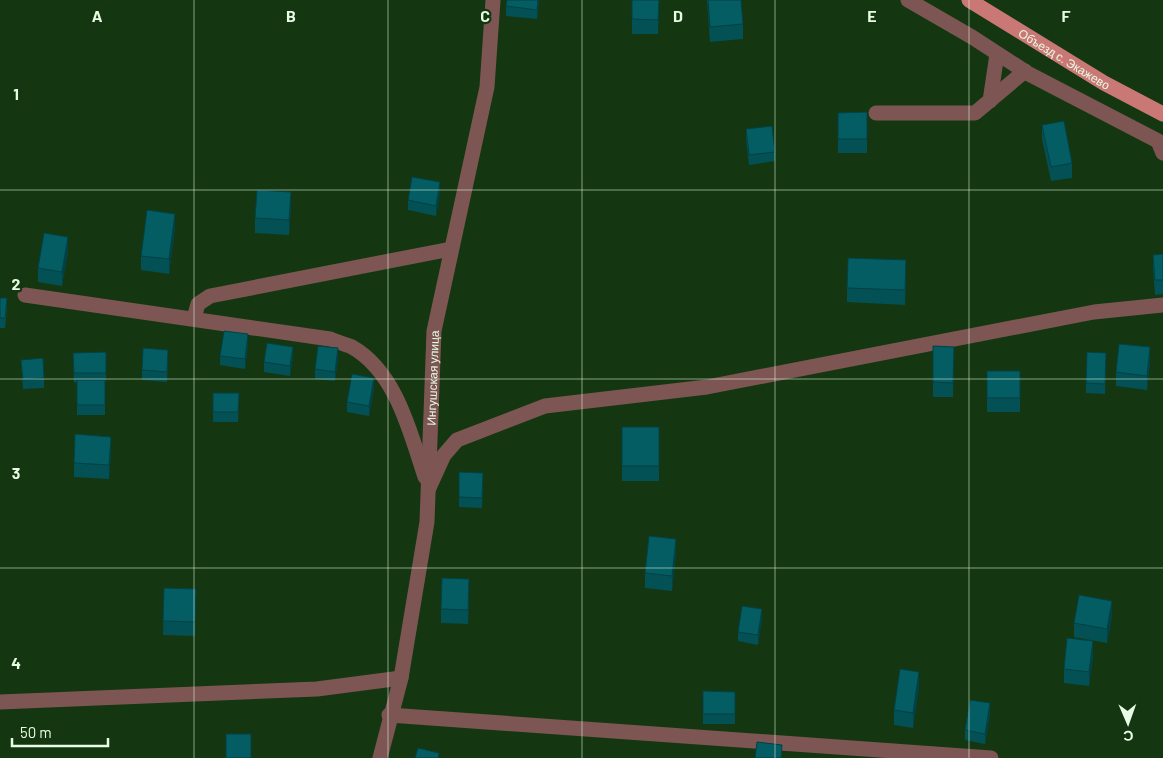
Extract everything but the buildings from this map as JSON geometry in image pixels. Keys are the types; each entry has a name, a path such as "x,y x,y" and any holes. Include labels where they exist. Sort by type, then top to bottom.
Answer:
{"main road":[{"name":"Объезд с. Экажево","path":"969,0 1104,83 1163,114"}],"street":[{"name":"Ингушская улица","path":"380,758 389,715 400,678 426,522 429,488 434,331 487,87 493,0"},
{"path":"908,0 972,37 1025,71 1158,141 1163,153"},
{"path":"990,101 997,54"},
{"path":"876,113 975,113 1025,71"},
{"path":"194,318 198,304 210,296 451,249"},
{"path":"25,295 330,339 352,347 367,359 394,395 407,423 429,488"},
{"path":"429,488 444,455 457,440 545,406 707,387 1094,312 1163,305"},
{"path":"0,702 316,689 400,678"},
{"path":"389,715 991,758"}]}
